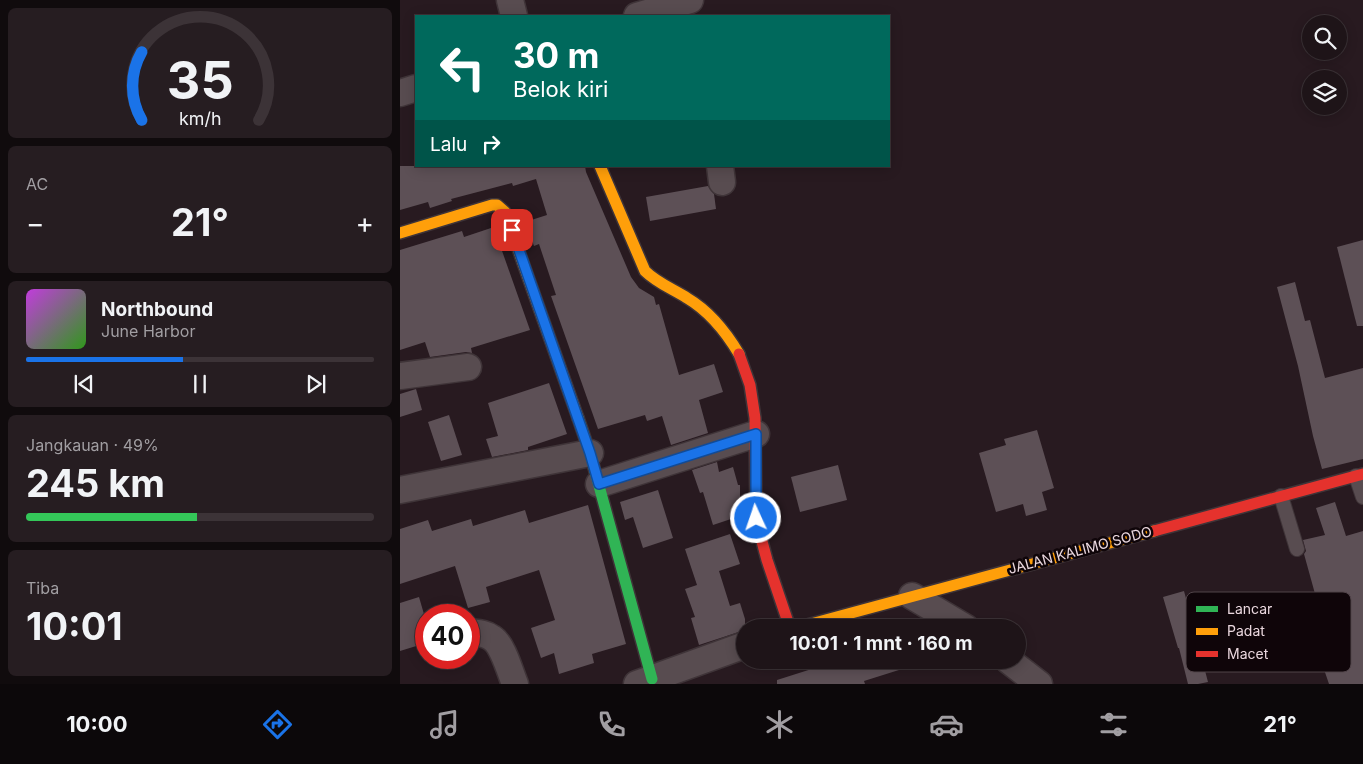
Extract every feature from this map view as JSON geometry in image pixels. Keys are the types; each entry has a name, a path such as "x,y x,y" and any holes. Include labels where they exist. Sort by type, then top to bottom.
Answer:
{"street":[{"path":"510,0 514,15"},
{"path":"640,15 690,0"},
{"path":"695,0 697,15"},
{"path":"400,93 415,88"},
{"path":"600,167 645,270 658,282 688,297 708,314 729,338 741,357 755,400 756,518 787,619"},
{"path":"400,233 492,205 502,208 590,453 645,681 736,648"},
{"path":"400,376 468,367"},
{"path":"599,484 756,434"},
{"path":"400,490 590,453"},
{"name":"JALAN KALIMO SODO","path":"829,619 1359,475"},
{"path":"912,596 951,619"},
{"path":"480,633 494,639 504,656 515,684"},
{"path":"1020,669 1039,684"}],"lane":[{"path":"1359,475 1363,498"},
{"path":"1281,496 1297,549"}],"building":[{"path":"400,166 585,167 631,277 639,288 654,297 656,305 659,304 679,375 714,364 723,392 699,400 708,433 671,445 662,416 647,421 645,415 598,429 551,296 556,295 539,244 534,246 525,222 547,215 536,179 513,186 512,183 451,199 452,201 430,208 428,202 400,210"},
{"path":"708,186 714,194 716,209 650,221 646,197"},
{"path":"491,228 493,232 495,231 530,330 471,348 472,353 466,352 430,357 425,342 400,350 400,250 462,231 464,237"},
{"path":"1363,240 1363,326 1357,326 1337,247"},
{"path":"1295,282 1305,321 1310,320 1325,378 1363,368 1363,459 1322,469 1277,287"},
{"path":"549,383 567,434 528,447 528,450 492,457 486,439 498,436 488,403"},
{"path":"416,389 422,410 400,417 400,394"},
{"path":"449,415 462,455 441,461 428,422"},
{"path":"1037,430 1054,488 1042,492 1047,510 1026,516 1023,504 996,512 979,453 1006,445 1004,439"},
{"path":"717,462 719,472 733,467 738,485 740,485 740,516 713,525 703,492 700,493 692,470"},
{"path":"838,465 847,500 800,512 791,477"},
{"path":"658,490 673,538 643,548 633,517 625,520 620,502"},
{"path":"1335,502 1346,536 1363,531 1363,684 1329,684 1325,672 1351,672 1351,592 1315,592 1304,554 1306,551 1303,540 1325,535 1316,508"},
{"path":"588,505 626,644 592,654 594,663 559,674 554,653 541,658 531,628 555,620 539,570 486,587 490,602 480,605 467,604 455,566 400,584 400,529 428,520 432,531 471,519 473,526 525,510 529,523"},
{"path":"730,534 740,564 719,571 730,606 740,603 745,619 736,619 736,633 699,645 691,618 695,617 685,589 697,585 685,549"},
{"path":"1184,591 1186,599 1186,672 1205,672 1208,682 1188,684 1163,597"},
{"path":"419,597 421,604 415,604 415,646 400,651 400,603"},
{"path":"812,669 902,669 864,681 865,684 777,684 777,680"}],"traffic: fast":[{"path":"578,418 590,453 652,679"}],"traffic: slow":[{"path":"600,167 645,271 703,309 723,330 739,354"},
{"path":"400,233 492,205 497,205 505,212 578,418"},
{"path":"829,619 1154,531"}],"traffic: jam":[{"path":"739,354 750,385 755,418 756,519 767,560 787,619"},
{"path":"1154,531 1363,474"}],"route":[{"path":"512,230 590,453 599,484 756,434 756,518"}]}
